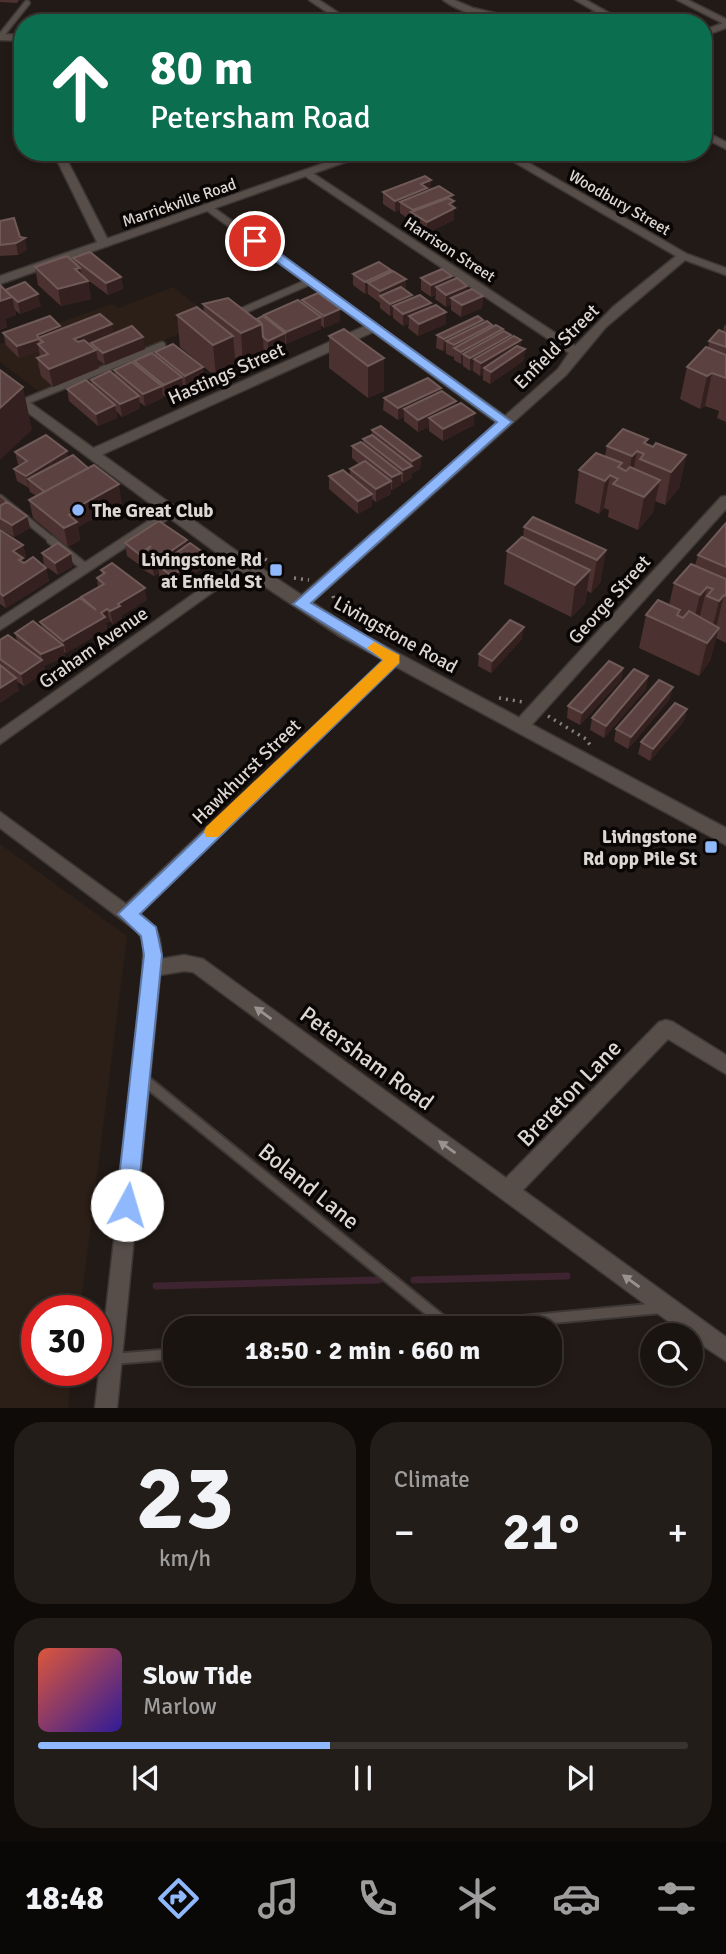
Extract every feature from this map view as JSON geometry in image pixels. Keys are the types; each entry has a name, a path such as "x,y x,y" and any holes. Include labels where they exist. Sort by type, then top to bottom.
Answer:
{"street":[{"path":"313,0 336,14"},
{"path":"447,0 470,10 490,14"},
{"path":"579,0 606,14"},
{"path":"681,0 707,14"},
{"path":"62,161 104,244"},
{"name":"Marrickville Road","path":"0,280 342,161"},
{"name":"Woodbury Street","path":"518,161 682,256 726,272"},
{"name":"Harrison Street","path":"307,174 575,351"},
{"path":"209,208 505,422"},
{"name":"Enfield Street","path":"301,604 562,372 575,351 682,256"},
{"name":"Hastings Street","path":"94,453 374,327"},
{"name":"Livingstone Road","path":"0,385 301,604 394,659 726,837"},
{"name":"George Street","path":"522,726 726,500"},
{"path":"0,625 172,511"},
{"name":"Graham Avenue","path":"0,737 243,564"},
{"name":"Hawkhurst Street","path":"127,914 394,659"},
{"path":"0,819 150,932 153,941 153,969 112,1342"},
{"name":"Petersham Road","path":"153,969 184,962 197,965 726,1350"},
{"name":"Brereton Lane","path":"508,1191 666,1028 726,1065"},
{"path":"106,1408 108,1386"}],"lane":[{"path":"18,14 27,3"},
{"path":"596,14 602,12"},
{"path":"0,37 14,19"},
{"path":"240,312 312,281"},
{"path":"24,402 162,345"},
{"path":"0,498 86,568"},
{"name":"Boland Lane","path":"141,1077 434,1316"},
{"name":"Boland Lane","path":"562,1317 669,1307"},
{"path":"112,1360 163,1355"}],"path":[{"path":"268,560 296,579 306,578"},
{"path":"334,597 336,604 381,631"},
{"path":"509,698 529,705"},
{"path":"545,714 586,739"}],"shaded area":[{"path":"173,287 214,319 41,393 0,362 0,344 112,304 118,308"},
{"path":"0,844 127,936 82,1295 21,1295 21,1386 70,1386 68,1408 0,1408"}],"building":[{"path":"425,176 431,180 421,184 427,188 395,201 383,192"},
{"path":"439,186 453,195 413,210 400,202"},
{"path":"448,198 454,201 449,204 455,208 427,222 411,212"},
{"path":"14,218 20,237 25,238 16,243 0,245 0,221"},
{"path":"90,252 121,277 106,283 73,258"},
{"path":"67,256 80,268 75,269 88,281 58,289 35,267"},
{"path":"379,262 391,270 365,282 353,274"},
{"path":"442,269 452,276 431,285 421,278"},
{"path":"393,271 406,279 380,291 368,283"},
{"path":"457,278 467,286 446,295 436,287"},
{"path":"25,282 38,294 18,302 5,290"},
{"path":"0,285 12,297 0,301"},
{"path":"401,287 412,295 390,304 380,296"},
{"path":"472,289 483,296 462,305 451,298"},
{"path":"318,293 340,309 324,316 302,300"},
{"path":"420,295 431,303 403,314 393,306"},
{"path":"228,298 262,324 241,333 203,304"},
{"path":"298,300 321,317 286,332 264,315"},
{"path":"436,305 446,312 419,324 409,316"},
{"path":"197,307 233,336 213,345 177,315"},
{"path":"100,314 112,324 74,339 78,342 84,340 96,350 49,369 37,358 48,354 38,344 43,342 38,338"},
{"path":"50,316 60,326 37,335 39,339 17,346 3,333"},
{"path":"263,316 285,333 268,341 263,337 262,324 257,319"},
{"path":"478,316 483,320 444,339 437,335"},
{"path":"487,321 492,325 454,345 446,341"},
{"path":"496,325 503,329 461,352 454,348"},
{"path":"132,326 143,337 103,353 91,343"},
{"path":"344,329 384,358 368,366 329,336"},
{"path":"719,330 726,333 726,347 709,341"},
{"path":"504,331 511,335 470,358 463,354"},
{"path":"514,336 521,340 481,363 474,359"},
{"path":"173,344 203,367 185,376 155,352"},
{"path":"517,346 525,349 491,372 484,368"},
{"path":"706,347 726,355 726,378 712,373 707,376 687,367"},
{"path":"152,353 182,377 164,385 134,361"},
{"path":"132,362 162,386 143,394 114,370"},
{"path":"0,370 23,387 0,408"},
{"path":"110,371 139,396 120,404 91,380"},
{"path":"428,378 441,388 398,408 384,398"},
{"path":"86,380 115,405 96,414 67,389"},
{"path":"442,391 456,401 418,420 404,409"},
{"path":"461,403 475,413 443,429 429,418"},
{"path":"381,426 421,456 412,461 372,430"},
{"path":"623,429 648,439 644,443 653,447 656,443 686,455 671,472 640,459 644,454 637,451 632,456 607,446"},
{"path":"46,435 67,451 26,476 14,469 27,461 15,452"},
{"path":"372,435 412,466 403,470 363,439"},
{"path":"361,442 401,473 392,477 352,446"},
{"path":"596,453 622,463 618,467 626,471 630,467 660,480 644,497 613,484 618,479 610,475 605,481 579,470"},
{"path":"73,455 88,468 45,492 28,479"},
{"path":"365,461 391,481 376,489 350,469"},
{"path":"94,465 119,484 72,510 75,512 69,515 77,522 64,528 29,500"},
{"path":"343,470 372,494 358,501 329,476"},
{"path":"7,502 27,516 12,525 0,518 0,506"},
{"path":"533,517 606,550 597,560 524,527"},
{"path":"159,521 187,540 152,564 140,556 151,546 139,554 125,543"},
{"path":"726,523 726,567 698,555"},
{"path":"0,530 23,545 13,551 23,558 19,560 24,563 33,557 46,568 3,596 0,593"},
{"path":"522,537 590,570 575,585 507,551"},
{"path":"58,543 71,553 55,563 42,553"},
{"path":"190,543 204,553 172,576 158,566"},
{"path":"112,563 145,588 118,604 120,606 110,611 107,609 101,613 105,617 63,641 40,622 80,598 96,610 81,597 104,584 97,578 105,573 101,570"},
{"path":"691,564 726,579 726,596 719,601 707,596 713,589 707,587 700,595 674,583"},
{"path":"658,600 680,610 677,615 683,618 689,611 719,628 707,643 646,615"},
{"path":"510,620 524,627 492,661 479,654"},
{"path":"33,621 63,645 41,654 15,633"},
{"path":"8,635 42,660 21,674 0,659 0,640"},
{"path":"609,661 623,668 582,713 568,706"},
{"path":"0,665 16,678 0,688"},
{"path":"634,669 648,676 606,726 592,718"},
{"path":"659,680 673,687 631,737 616,729"},
{"path":"675,703 687,709 653,749 641,742"}],"waterway":[{"path":"414,1280 567,1276"},
{"path":"156,1286 379,1280"}],"slow traffic":[{"path":"212,832 394,659 374,648"}],"place":[{"name":"The Great Club","path":"78,510"},
{"name":"Livingstone Rd at Enfield St","path":"276,570"},
{"name":"Livingstone Rd opp Pile St","path":"711,847"}],"route":[{"path":"127,1205 153,969 153,941 150,932 127,914 394,659 301,604 505,422 255,241"}]}
